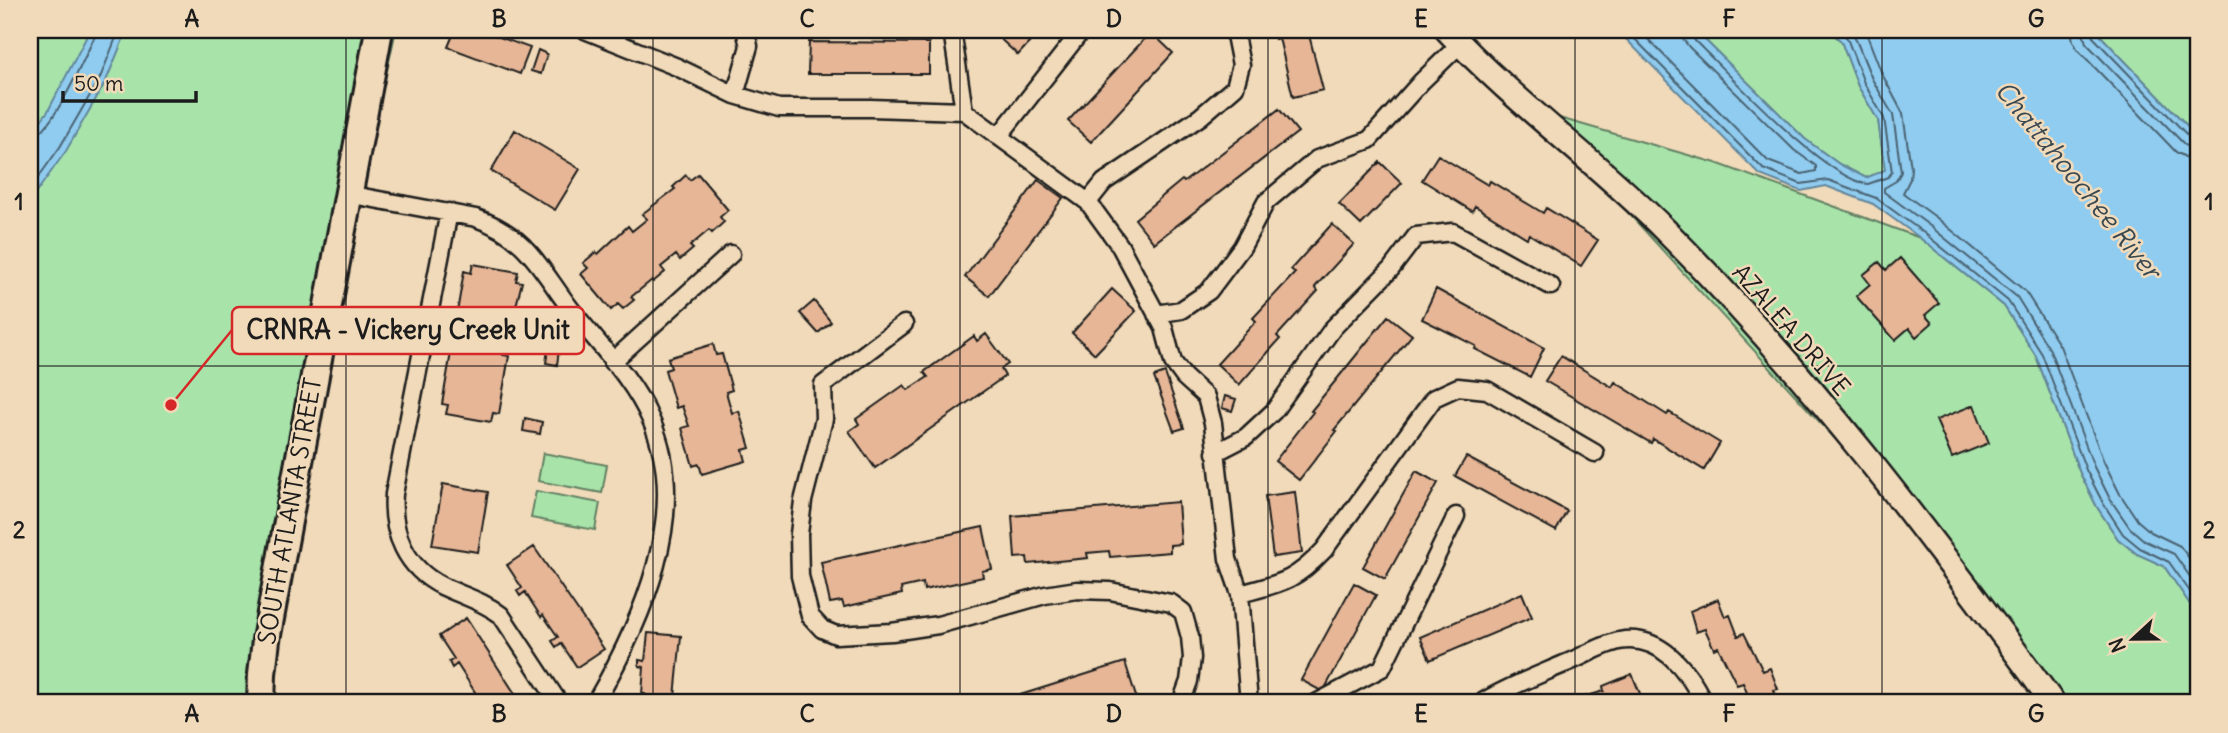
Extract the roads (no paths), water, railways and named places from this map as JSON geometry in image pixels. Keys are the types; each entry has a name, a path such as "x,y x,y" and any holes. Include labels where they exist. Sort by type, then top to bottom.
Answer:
{"main road":[{"name":"SOUTH ATLANTA STREET","path":"261,703 266,640 379,30"}],"street":[{"path":"585,30 677,67 735,95 779,108 964,111 1088,202 1120,246 1164,328 1173,362 1184,377 1206,397 1213,423 1228,559 1240,594 1250,703"},
{"path":"735,95 749,46 745,30"},
{"path":"952,30 964,111"},
{"path":"999,136 1082,30"},
{"path":"1088,202 1104,182 1199,117 1234,87 1241,65 1234,30"},
{"path":"1156,314 1181,310 1209,291 1242,247 1266,202 1317,159 1369,140 1421,82 1453,37"},
{"name":"AZALEA DRIVE","path":"1453,37 1664,228 1747,315 1922,526 2053,703"},
{"path":"347,194 476,218 495,224 513,235 528,249 636,392 651,420 662,450 666,513 658,551 633,629 595,703"},
{"path":"449,212 394,495 395,529 405,554 424,574 441,585 488,604 501,615 559,703"},
{"path":"1215,453 1246,437 1274,411 1333,328 1391,268 1416,236 1453,232 1551,286"},
{"path":"612,362 731,254"},
{"path":"904,324 823,385 824,419 803,501 799,534 800,576 810,616 822,629 836,635 892,632 938,625 1045,595 1076,590 1110,591 1171,603 1183,612 1190,637 1192,659 1189,681 1181,703"},
{"path":"1240,594 1281,583 1304,571 1324,550 1434,398 1458,387 1487,390 1595,453"},
{"path":"1316,703 1382,668 1456,516"},
{"path":"1481,703 1504,689 1617,642 1638,639 1662,648 1671,655 1697,689 1704,703"}],"water":[{"path":"90,30 127,30 106,81 66,151 30,201 30,135 48,111"},
{"name":"Chattahoochee River","path":"1617,30 1695,30 1805,139 1839,164 1866,178 1885,170 1878,120 1858,86 1841,41 1829,30 2095,30 2198,137 2198,616 2164,566 2137,554 2118,539 2097,507 2080,473 2036,356 2004,306 1873,204 1826,186 1801,191 1760,175"}],"place":[{"name":"CRNRA - Vickery Creek Unit","path":"171,405"}]}
